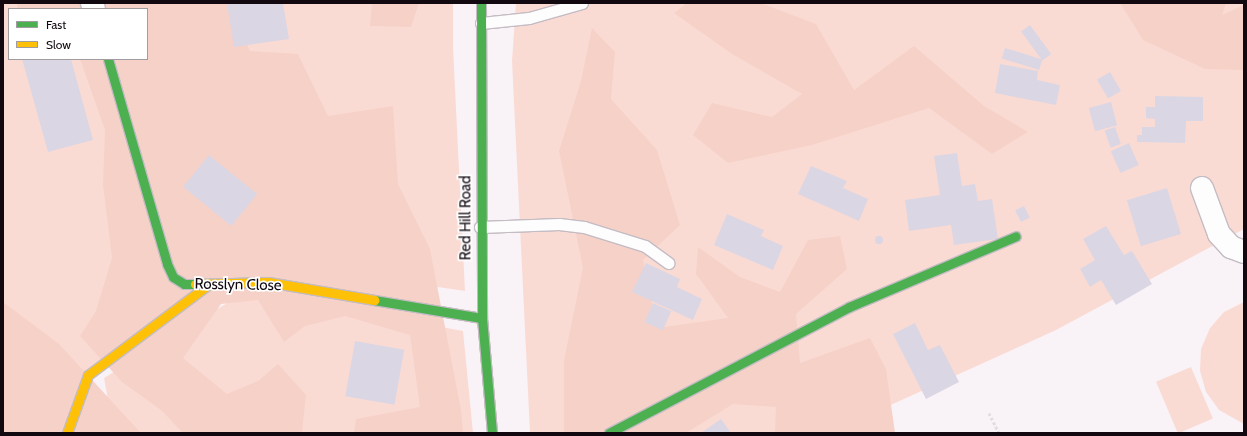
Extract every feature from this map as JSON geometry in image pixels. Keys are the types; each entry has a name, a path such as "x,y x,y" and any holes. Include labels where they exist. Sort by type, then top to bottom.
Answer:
{"street":[{"name":"Red Hill Road","path":"481,3 480,227 482,318 492,433"},
{"name":"Rosslyn Close","path":"108,60 167,264 174,277 184,284 208,285 268,282 482,318"},
{"path":"1202,188 1220,234 1231,247 1244,252"},
{"path":"609,433 849,307 1016,236"},
{"path":"67,433 88,375 208,285"}],"lane":[{"path":"481,23 529,18 582,3"},
{"path":"480,227 559,224 584,227 645,246 668,263"}],"path":[{"path":"989,413 999,433"}],"shaded area":[{"path":"3,3 453,3 453,47 465,291 248,259 49,398 3,400"},
{"path":"17,3 228,3 250,51 298,54 328,116 393,106 398,184 430,249 461,410 463,433 354,433 356,419 420,407 410,335 345,316 305,326 284,342 258,300 221,304 183,358 227,394 258,381 278,364 306,395 302,432 183,433 161,410 122,382 80,336 96,311 112,258 103,185 105,130 80,60 148,60 148,8 17,8"},
{"path":"372,3 419,3 411,27 370,26"},
{"path":"516,3 1244,3 1244,229 1056,330 829,433 530,433 512,61"},
{"path":"687,3 761,3 816,24 854,90 914,46 984,106 1028,132 992,154 929,108 812,145 728,163 693,135 712,103 772,117 802,94 732,54 674,13"},
{"path":"1120,3 1226,3 1222,15 1244,5 1244,70 1205,69 1143,40"},
{"path":"592,28 615,52 611,99 657,150 680,225 643,260 657,328 728,318 696,274 698,247 740,277 780,292 808,240 840,236 847,269 796,314 800,363 870,338 886,369 895,433 775,433 776,407 733,404 686,433 564,433 564,360 583,268 559,151 581,81"},
{"path":"247,291 463,331 473,433 114,433 104,378"},
{"path":"3,302 59,344 141,433 3,433"},
{"path":"1244,302 1244,424 1219,410 1206,392 1200,371 1201,349 1210,328 1224,312"},
{"path":"1191,367 1213,419 1178,433 1156,382"}],"building":[{"path":"227,3 283,3 289,39 234,47"},
{"path":"1030,25 1051,54 1042,61 1021,31"},
{"path":"1005,48 1042,59 1039,70 1002,59"},
{"path":"22,60 71,60 93,140 48,152"},
{"path":"1000,64 1038,71 1037,80 1060,85 1056,105 995,93"},
{"path":"1110,72 1121,91 1108,99 1097,80"},
{"path":"1155,96 1203,97 1203,121 1186,121 1185,143 1137,142 1137,135 1142,135 1142,127 1155,127 1155,119 1146,118 1146,107 1155,107"},
{"path":"1111,102 1117,125 1095,131 1089,108"},
{"path":"1115,127 1121,144 1110,148 1105,131"},
{"path":"1129,143 1139,165 1120,173 1111,151"},
{"path":"957,153 962,186 975,184 978,201 992,199 998,239 954,245 951,225 909,231 905,200 940,195 934,156"},
{"path":"209,155 257,194 231,226 183,187"},
{"path":"811,166 847,181 843,188 868,199 859,221 798,194"},
{"path":"1167,188 1181,234 1141,246 1127,200"},
{"path":"1024,206 1030,218 1021,222 1015,211"},
{"path":"727,214 764,230 761,236 783,246 773,270 714,245"},
{"path":"1106,226 1124,255 1132,251 1152,284 1116,305 1101,280 1090,287 1080,269 1095,260 1083,239"},
{"path":"879,236 882,237 882,243 879,244 876,243 875,240 876,237"},
{"path":"646,263 680,279 677,287 702,299 693,320 632,292"},
{"path":"653,303 671,311 663,330 644,322"},
{"path":"915,323 928,350 940,345 959,382 926,399 893,334"},
{"path":"355,341 404,350 395,405 345,396"},
{"path":"721,419 731,433 701,433"}],"traffic: fast":[{"path":"481,3 482,318 492,433"},
{"path":"108,60 167,264 173,277 184,284 195,284"},
{"path":"609,433 849,307 1016,236"},
{"path":"374,300 482,318"}],"traffic: slow":[{"path":"195,284 268,282 374,300"},
{"path":"67,433 88,375 208,285"}]}
